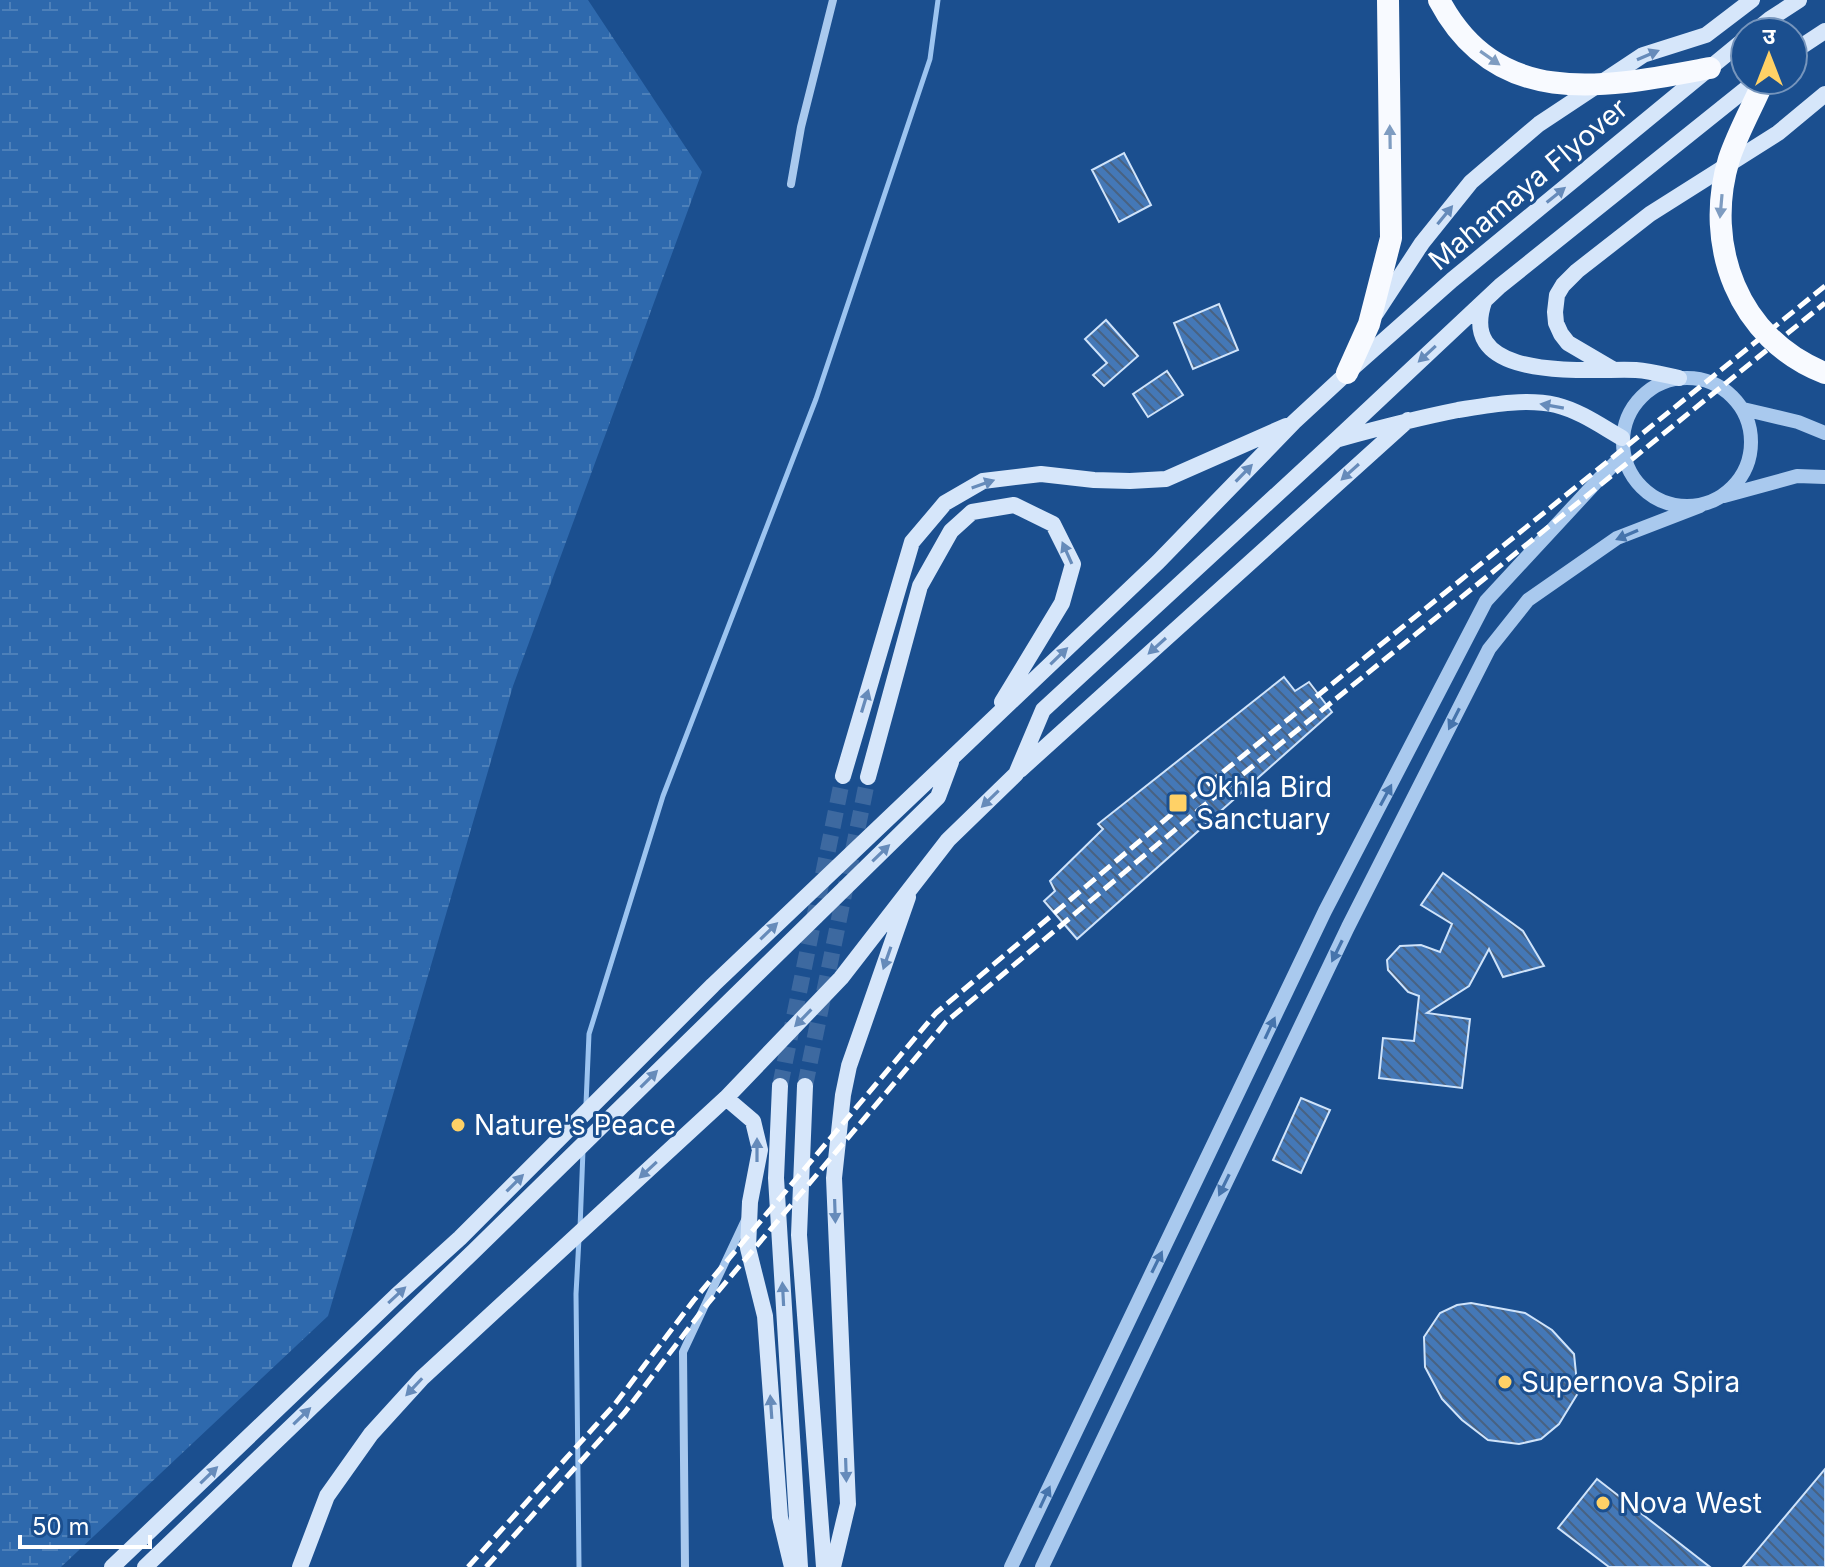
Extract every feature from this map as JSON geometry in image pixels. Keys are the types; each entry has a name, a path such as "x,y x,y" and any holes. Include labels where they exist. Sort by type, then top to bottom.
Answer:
{"highway":[{"path":"1347,373 1369,324 1391,238 1388,0"},
{"path":"1439,0 1451,21 1474,46 1502,66 1534,79 1568,85 1629,83 1710,68"},
{"path":"1757,96 1729,158 1721,201 1723,249 1732,280 1756,322 1791,355 1825,373"}],"main road":[{"path":"1369,324 1422,243 1471,182 1539,124 1643,55 1706,35 1752,0"},
{"path":"1775,16 1799,0"},
{"name":"Mahamaya Flyover","path":"112,1567 460,1238 713,985 1158,562 1294,422 1452,280 1729,52"},
{"path":"1614,370 1568,343 1558,329 1555,306 1566,281 1650,214 1778,133 1825,94"},
{"path":"1016,774 1043,710 1484,300 1737,96"},
{"path":"1484,300 1479,326 1482,338 1490,349 1503,357 1524,365 1564,370 1654,372 1679,378"},
{"path":"1337,439 1408,420 1489,405 1522,403 1554,405 1578,412 1622,446"},
{"path":"300,1567 327,1496 371,1434 422,1378 726,1098 841,978 948,840 1016,774 1408,420"},
{"path":"843,776 912,542 945,503 983,481 1041,474 1094,480 1166,479 1294,422"},
{"path":"868,777 920,586 951,531 972,512 1014,505 1053,524 1073,564 1062,603 991,720"},
{"path":"145,1567 474,1251 938,797 952,757"},
{"path":"833,1567 848,1504 834,1178 843,1095 849,1066 913,885"},
{"path":"780,1086 776,1178 800,1567"},
{"path":"805,1086 799,1235 824,1567"},
{"path":"726,1098 753,1121 760,1150 749,1210 748,1248 765,1316 780,1517 792,1567"},
{"path":"460,1238 474,1251"}],"street":[{"path":"791,184 801,127 833,0"},
{"path":"1700,506 1675,506 1651,497 1633,478 1622,446 1626,420 1634,405 1646,392 1662,383 1679,378 1716,384 1743,409 1751,432 1751,457 1740,479 1723,497"},
{"path":"1743,409 1798,422 1825,433"},
{"path":"1011,1567 1325,911 1486,601 1578,501 1622,446"},
{"path":"1042,1567 1348,927 1489,649 1528,600 1617,538 1723,497 1797,476 1825,477"},
{"path":"685,1567 683,1352 749,1210"}],"green space":[{"path":"0,0 588,0 702,172 513,686 328,1316 61,1567 0,1567"}],"building":[{"path":"1124,153 1151,205 1119,222 1092,170"},
{"path":"1219,304 1238,350 1193,369 1174,323"},
{"path":"1106,320 1138,356 1104,386 1093,375 1107,363 1085,339"},
{"path":"1167,371 1183,395 1148,417 1133,394"},
{"name":"Okhla Bird Sanctuary","path":"1284,677 1295,691 1309,682 1332,712 1077,939 1044,901 1055,891 1050,881 1103,829 1098,824"},
{"path":"1443,873 1523,931 1544,966 1503,977 1489,949 1469,986 1427,1013 1470,1019 1462,1088 1379,1078 1383,1038 1414,1041 1419,996 1408,992 1388,970 1387,960 1400,946 1421,945 1440,952 1452,924 1421,905"},
{"path":"1301,1098 1330,1110 1301,1173 1273,1160"},
{"name":"Supernova Spira","path":"1471,1303 1525,1313 1552,1330 1574,1354 1578,1393 1559,1424 1541,1439 1519,1444 1488,1440 1442,1399 1425,1367 1424,1337 1440,1313"},
{"path":"1825,1469 1825,1567 1743,1567"},
{"name":"Nova West","path":"1597,1479 1710,1567 1609,1567 1558,1528"}],"waterway":[{"path":"586,1104 589,1034 663,796 816,399 930,59 938,0"},
{"path":"580,1228 583,1150"},
{"path":"579,1238 576,1294 579,1567"}],"tunnel":[{"path":"780,1086 843,776"},
{"path":"805,1086 868,777"}],"railway":[{"path":"468,1567 615,1404 694,1300 936,1013 1192,797 1825,286"},
{"path":"486,1567 625,1412 704,1308 946,1022 1201,808 1825,303"}],"place":[{"name":"Okhla Bird Sanctuary","path":"1178,803"},
{"name":"Nature's Peace","path":"458,1125"},
{"name":"Supernova Spira","path":"1505,1382"},
{"name":"Nova West","path":"1603,1503"}]}
